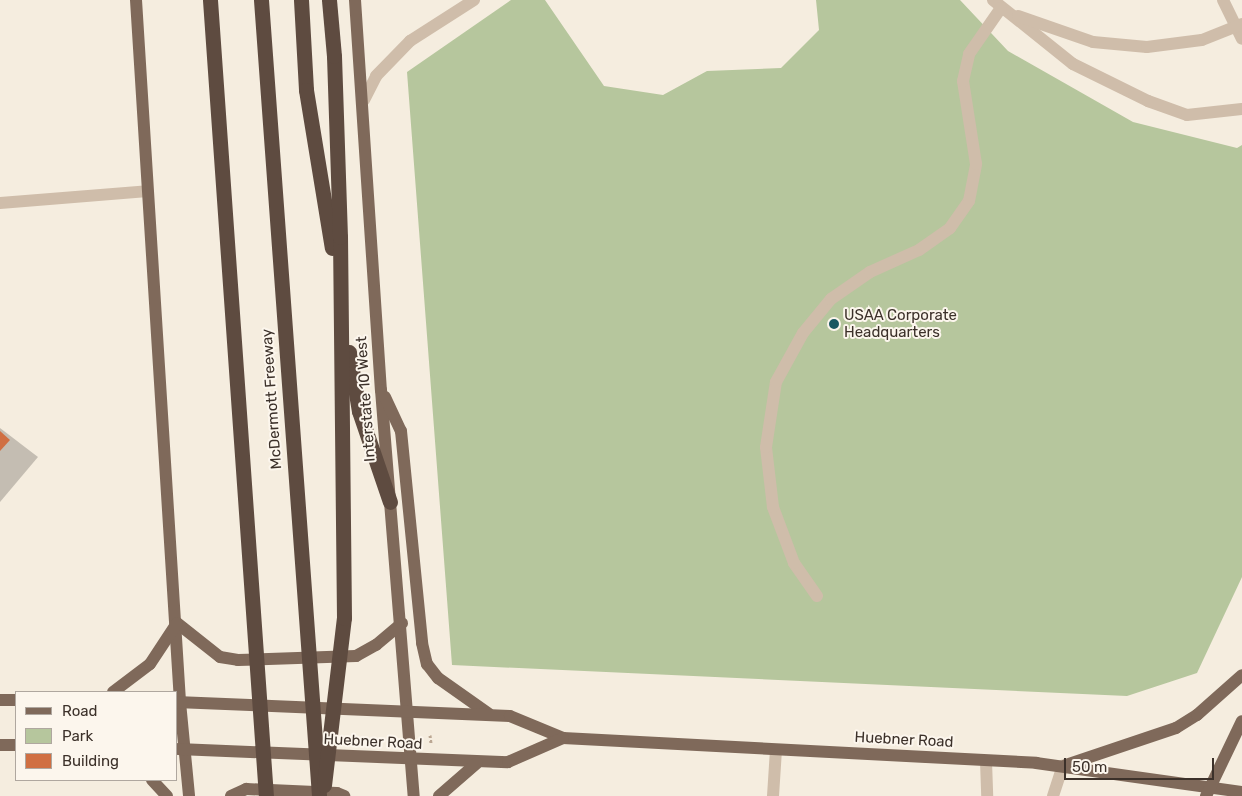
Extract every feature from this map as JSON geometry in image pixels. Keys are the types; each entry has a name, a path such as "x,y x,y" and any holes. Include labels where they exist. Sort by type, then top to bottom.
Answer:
{"highway":[{"path":"210,0 258,647 266,796"},
{"name":"McDermott Freeway","path":"261,0 319,796"},
{"path":"300,0 306,90 359,412 390,502"},
{"path":"323,796 344,618 338,203 334,56 329,0"}],"main road":[{"path":"136,0 177,623 178,691"},
{"name":"Interstate 10 West","path":"355,0 364,100 381,390 402,623 409,710 410,761 414,796"},
{"path":"381,390 401,431 422,643 427,664 438,678 491,715"},
{"path":"177,623 220,657 238,660 356,656 376,645 402,623"},
{"path":"114,691 150,664 177,623"},
{"path":"1063,766 1176,728 1197,715 1242,675"},
{"path":"0,700 15,700"},
{"path":"178,702 181,750 189,796"},
{"name":"Huebner Road","path":"178,702 409,710 510,716 563,738 1063,766 1208,792 1242,792"},
{"path":"1208,792 1242,721"},
{"name":"Huebner Road","path":"181,750 477,763 508,762 563,738"},
{"path":"0,745 15,746"},
{"path":"439,796 477,763"},
{"path":"153,781 167,796"},
{"path":"231,796 246,789 337,793 344,796"}],"lane":[{"path":"364,100 376,76 410,41 474,0"},
{"path":"1223,0 1238,26 1242,39"},
{"path":"997,4 1092,42 1147,48 1202,40 1238,26"},
{"path":"997,4 1073,64 1148,101 1187,115 1242,109"},
{"path":"817,596 794,563 773,507 766,447 776,382 803,333 832,298 870,272 919,250 950,228 969,201 976,164 963,81 969,54 997,4"},
{"path":"0,203 148,191"},
{"path":"773,796 776,750"},
{"path":"986,761 987,796"},
{"path":"1053,796 1063,766"}],"green space":[{"name":"USAA Corporate Headquarters","path":"511,0 545,0 604,86 663,95 707,71 781,68 819,30 816,0 960,0 1008,51 1133,122 1237,148 1242,145 1242,577 1197,673 1127,696 452,665 407,72"}],"building":[{"path":"0,431 10,440 0,451"}],"place":[{"name":"USAA Corporate Headquarters","path":"834,324"}]}
